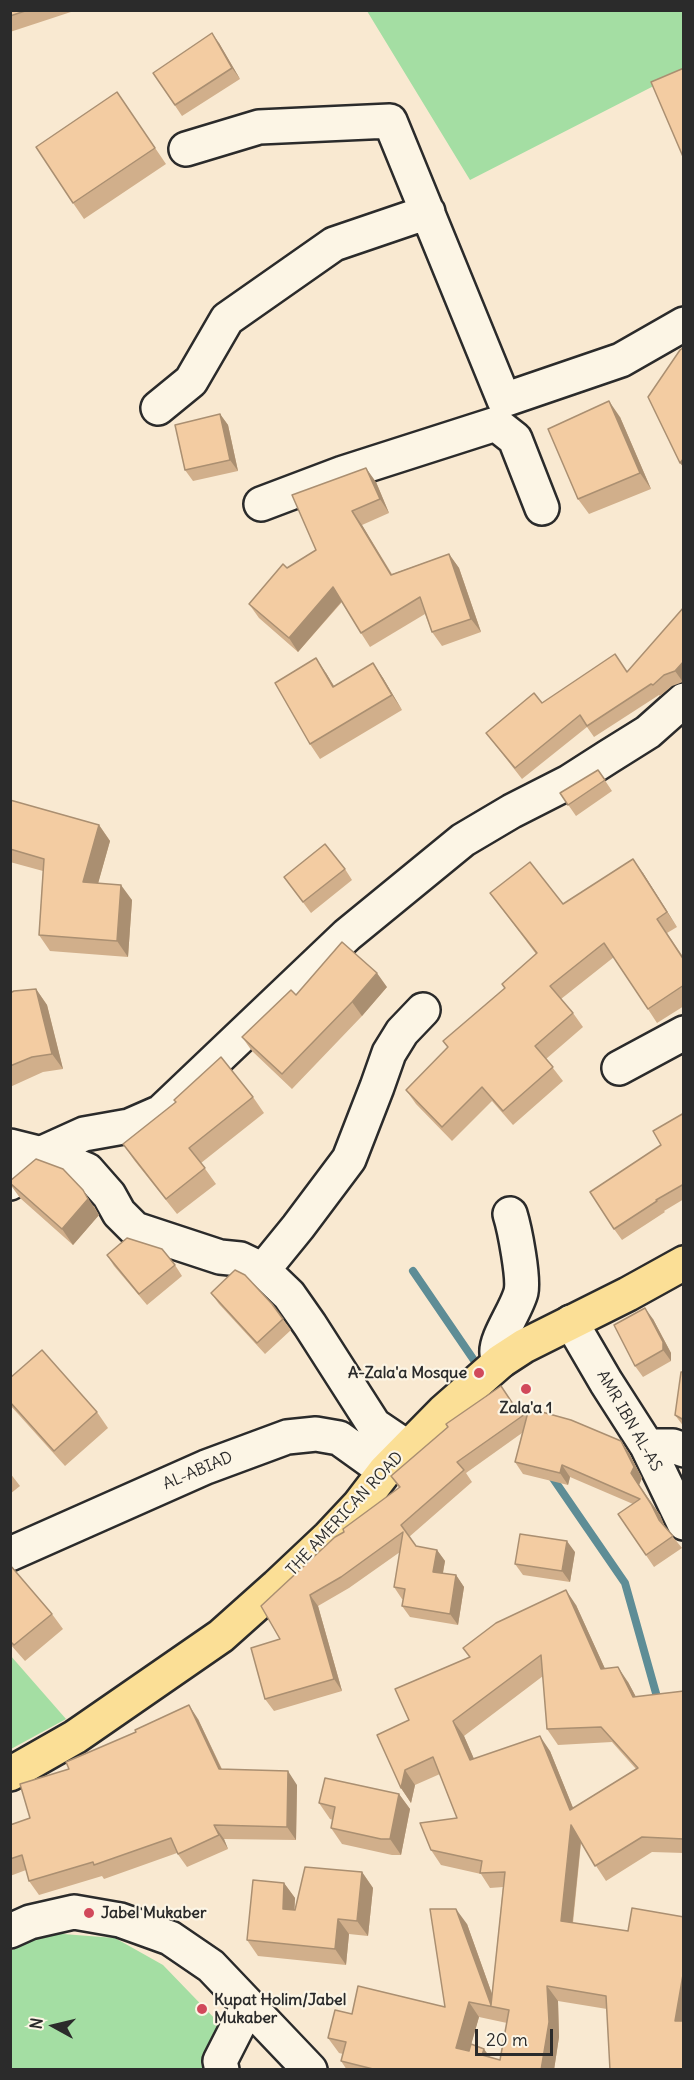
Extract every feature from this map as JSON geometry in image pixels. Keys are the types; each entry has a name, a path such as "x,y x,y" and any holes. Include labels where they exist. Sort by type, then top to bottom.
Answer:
{"main road":[{"name":"THE AMERICAN ROAD","path":"10,1774 75,1737 221,1636 329,1537 396,1459 443,1412 501,1361 524,1346 684,1263"}],"street":[{"path":"186,149 258,127 390,121 428,212 500,412 515,439 542,508"},
{"path":"158,408 190,381 227,319 334,244 428,212"},
{"path":"261,504 500,412 621,360 684,324"},
{"path":"10,1184 42,1153 84,1134 129,1126 161,1112 347,935 463,840 512,811 569,782 648,732 684,700"},
{"path":"263,1270 349,1159 389,1053 402,1032 423,1010"},
{"path":"619,1068 684,1033"},
{"path":"10,1146 42,1153 87,1170 135,1229 220,1257 240,1259 263,1270 294,1302 396,1459"},
{"path":"501,1361 497,1352 499,1339 512,1317 522,1290 516,1233 510,1214"},
{"name":"AMR IBN AL-AS","path":"571,1322 647,1446 684,1523"},
{"name":"AL-ABIAD","path":"10,1554 206,1467 287,1437 316,1434 339,1438 396,1459"},
{"path":"647,1446 673,1446 684,1450"},
{"path":"10,1931 30,1922 74,1912 120,1920 170,1938 211,1966 310,2070"},
{"path":"222,2070 220,2061 248,2006"}],"green space":[{"path":"367,11 683,11 683,71 470,180"},
{"path":"10,1655 66,1719 11,1749 10,1749"},
{"path":"50,1933 115,1938 163,1965 219,2023 201,2064 203,2069 11,2069 10,1951"}],"building":[{"path":"10,10 28,10 10,16"},
{"path":"212,33 232,68 175,105 153,73"},
{"path":"684,68 684,159 651,82"},
{"path":"117,92 155,148 73,203 36,147"},
{"path":"684,347 684,458 680,463 648,397"},
{"path":"609,401 640,473 578,499 548,429"},
{"path":"220,414 230,460 185,470 175,425"},
{"path":"366,468 380,499 352,511 391,575 449,554 471,619 432,632 420,597 361,633 333,587 289,638 249,604 283,564 287,568 316,550 292,495"},
{"path":"684,607 684,661 675,671 664,675 653,685 651,684 587,726 580,715 515,768 486,733 534,693 542,703 615,654 627,672"},
{"path":"316,658 333,687 373,663 392,695 310,744 275,683"},
{"path":"598,770 605,780 568,805 560,793"},
{"path":"10,800 99,825 83,882 121,885 117,941 39,935 44,859 10,849"},
{"path":"325,844 345,869 303,902 284,877"},
{"path":"633,859 667,912 657,919 684,960 684,985 648,1009 604,943 550,986 573,1013 535,1046 553,1067 503,1111 482,1087 442,1127 406,1090 448,1047 443,1041 505,988 502,984 537,953 490,893 530,862 563,904"},
{"path":"342,942 377,973 282,1074 242,1037 291,990 296,995"},
{"path":"36,989 52,1054 32,1057 10,1066 10,993"},
{"path":"221,1057 253,1097 189,1148 205,1168 166,1199 123,1144 176,1102 174,1100"},
{"path":"684,1113 684,1184 614,1229 590,1192 661,1145 653,1131"},
{"path":"36,1159 63,1169 83,1190 88,1199 62,1229 10,1183"},
{"path":"127,1238 162,1249 175,1265 139,1294 107,1255"},
{"path":"235,1270 245,1275 283,1319 257,1343 211,1293"},
{"path":"645,1308 663,1342 663,1350 635,1366 614,1325"},
{"path":"42,1350 97,1412 54,1451 10,1402 10,1378"},
{"path":"681,1372 684,1372 684,1420 675,1415"},
{"path":"501,1386 513,1404 571,1420 621,1441 634,1467 631,1473 659,1520 673,1536 646,1555 618,1514 640,1499 562,1465 560,1473 515,1462 528,1412 457,1462 464,1470 401,1525 416,1546 437,1550 433,1572 456,1575 450,1614 402,1606 405,1589 394,1587 403,1532 341,1577 310,1595 334,1679 265,1699 251,1648 280,1639 261,1606 335,1537 344,1532 343,1529 400,1487 391,1476 448,1427 446,1424"},
{"path":"520,1534 567,1541 562,1571 515,1564"},
{"path":"10,1565 52,1614 14,1645 10,1641"},
{"path":"566,1590 601,1669 618,1667 633,1697 684,1691 684,1839 642,1837 595,1866 571,1825 561,1921 628,1931 632,1908 684,1917 684,1969 675,2021 684,2021 683,2070 610,2070 606,1996 547,1986 549,2022 541,2070 377,2070 341,2061 346,2042 328,2038 335,2010 352,2014 358,1986 445,2007 430,1909 456,1909 491,2005 505,1872 480,1873 482,1861 431,1850 420,1823 457,1818 433,1757 405,1770 401,1788 377,1735 409,1720 395,1689 470,1657 463,1648 496,1623","holes":["541,1655 547,1729 601,1727 638,1768 570,1810 540,1736 470,1760 453,1721","469,2002 509,2010 500,2060 482,2055 484,2049 471,2044 469,2051 456,2048"]},
{"path":"189,1705 219,1769 288,1771 287,1827 214,1825 219,1835 178,1854 171,1838 94,1865 93,1862 29,1881 22,1855 10,1859 10,1825 30,1818 20,1784 69,1769 66,1762 136,1732 135,1730"},
{"path":"325,1778 399,1794 390,1839 331,1828 335,1807 319,1803"},
{"path":"305,1867 362,1872 357,1921 338,1919 335,1949 247,1940 253,1880 284,1883 283,1909 295,1910"}],"waterway":[{"path":"413,1271 480,1369"},
{"path":"550,1474 625,1583 659,1704"}],"place":[{"name":"A-Zala'a Mosque","path":"479,1373"},
{"name":"Zala'a 1","path":"526,1389"},
{"name":"Jabel Mukaber","path":"89,1913"},
{"name":"Kupat Holim/Jabel Mukaber","path":"202,2009"}]}
